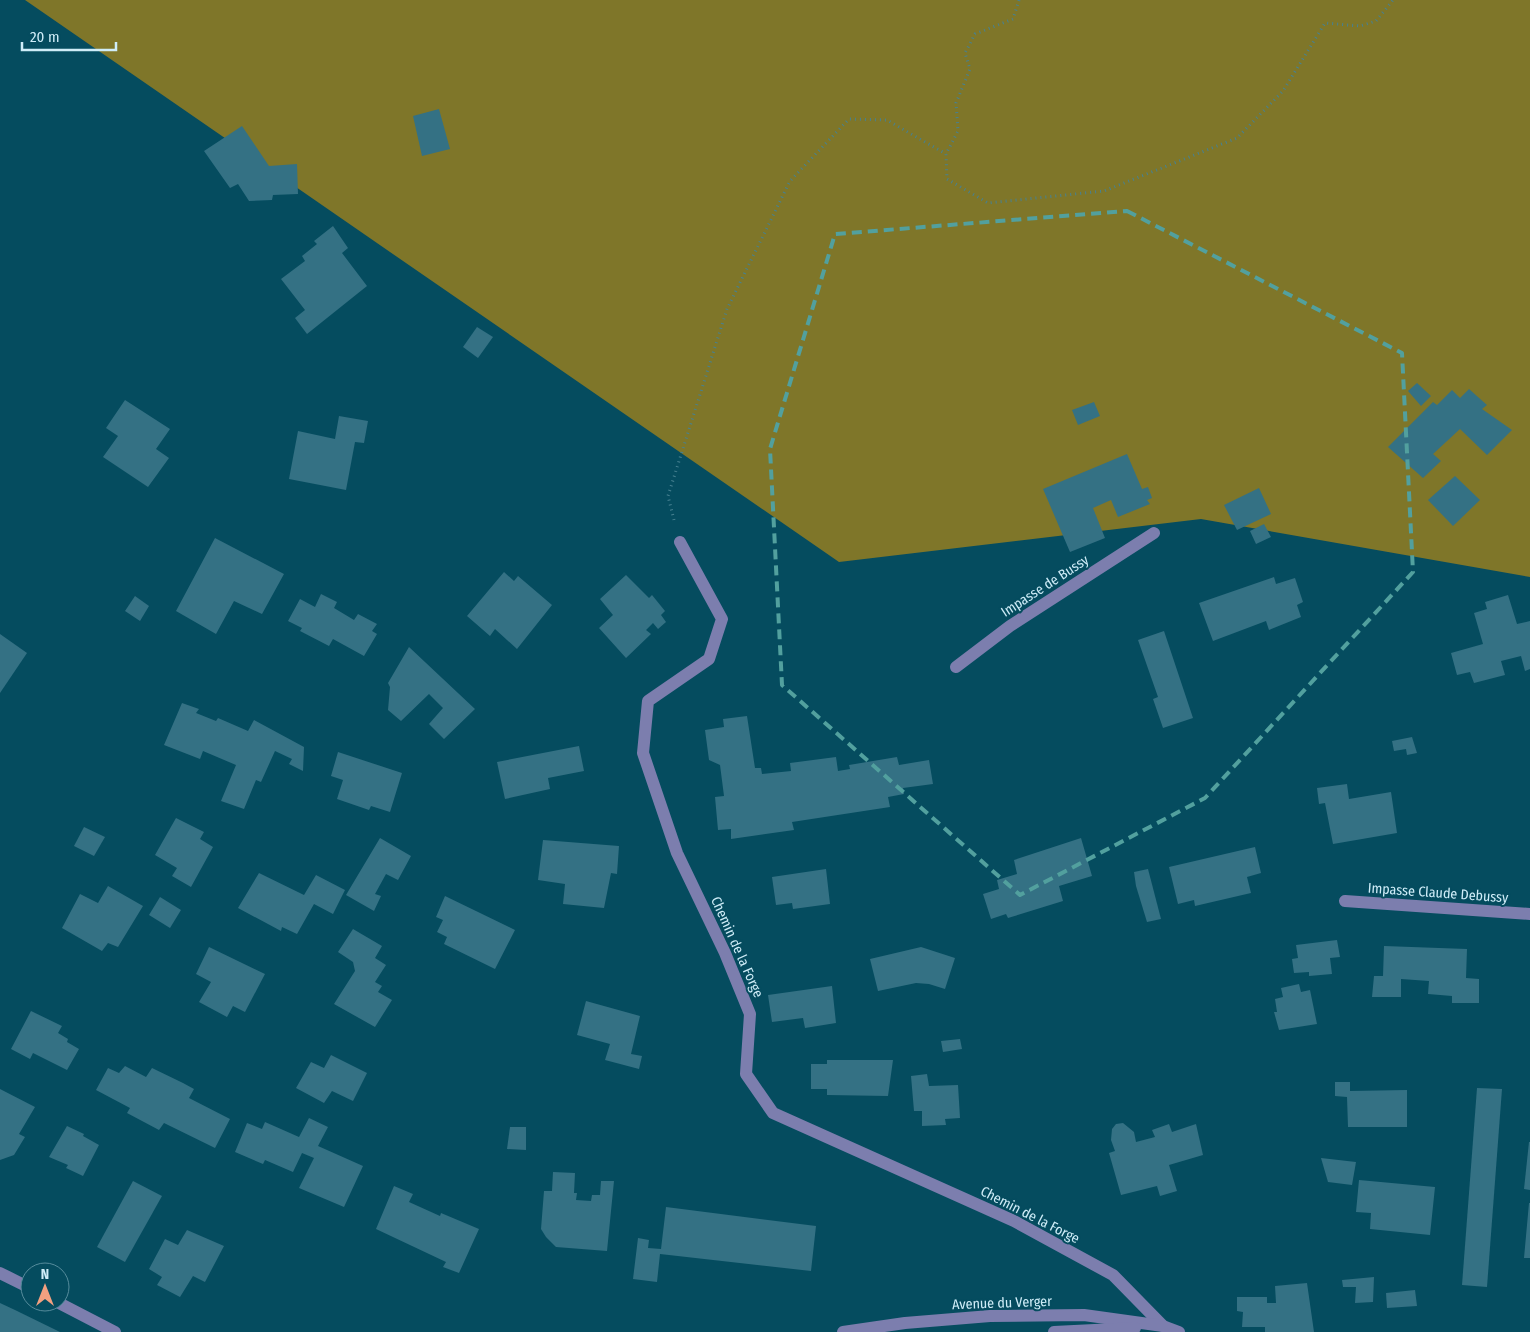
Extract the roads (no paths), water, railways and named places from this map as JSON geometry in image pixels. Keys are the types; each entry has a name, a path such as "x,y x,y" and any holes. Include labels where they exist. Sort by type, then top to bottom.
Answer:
{"street":[{"name":"Impasse de Bussy","path":"956,668 1010,626 1154,533"},
{"name":"Chemin de la Forge","path":"680,542 722,619 709,659 648,701 643,753 678,853 725,953 750,1014 746,1074 773,1113 1014,1221 1113,1275 1163,1326"},
{"name":"Impasse Claude Debussy","path":"1345,901 1530,914"},
{"path":"0,1273 20,1283"},
{"path":"70,1309 115,1332"},
{"name":"Avenue du Verger","path":"843,1332 905,1323 990,1316 1084,1315 1163,1326 1179,1332"},
{"name":"Avenue du Verger","path":"1054,1332 1163,1326"}]}
